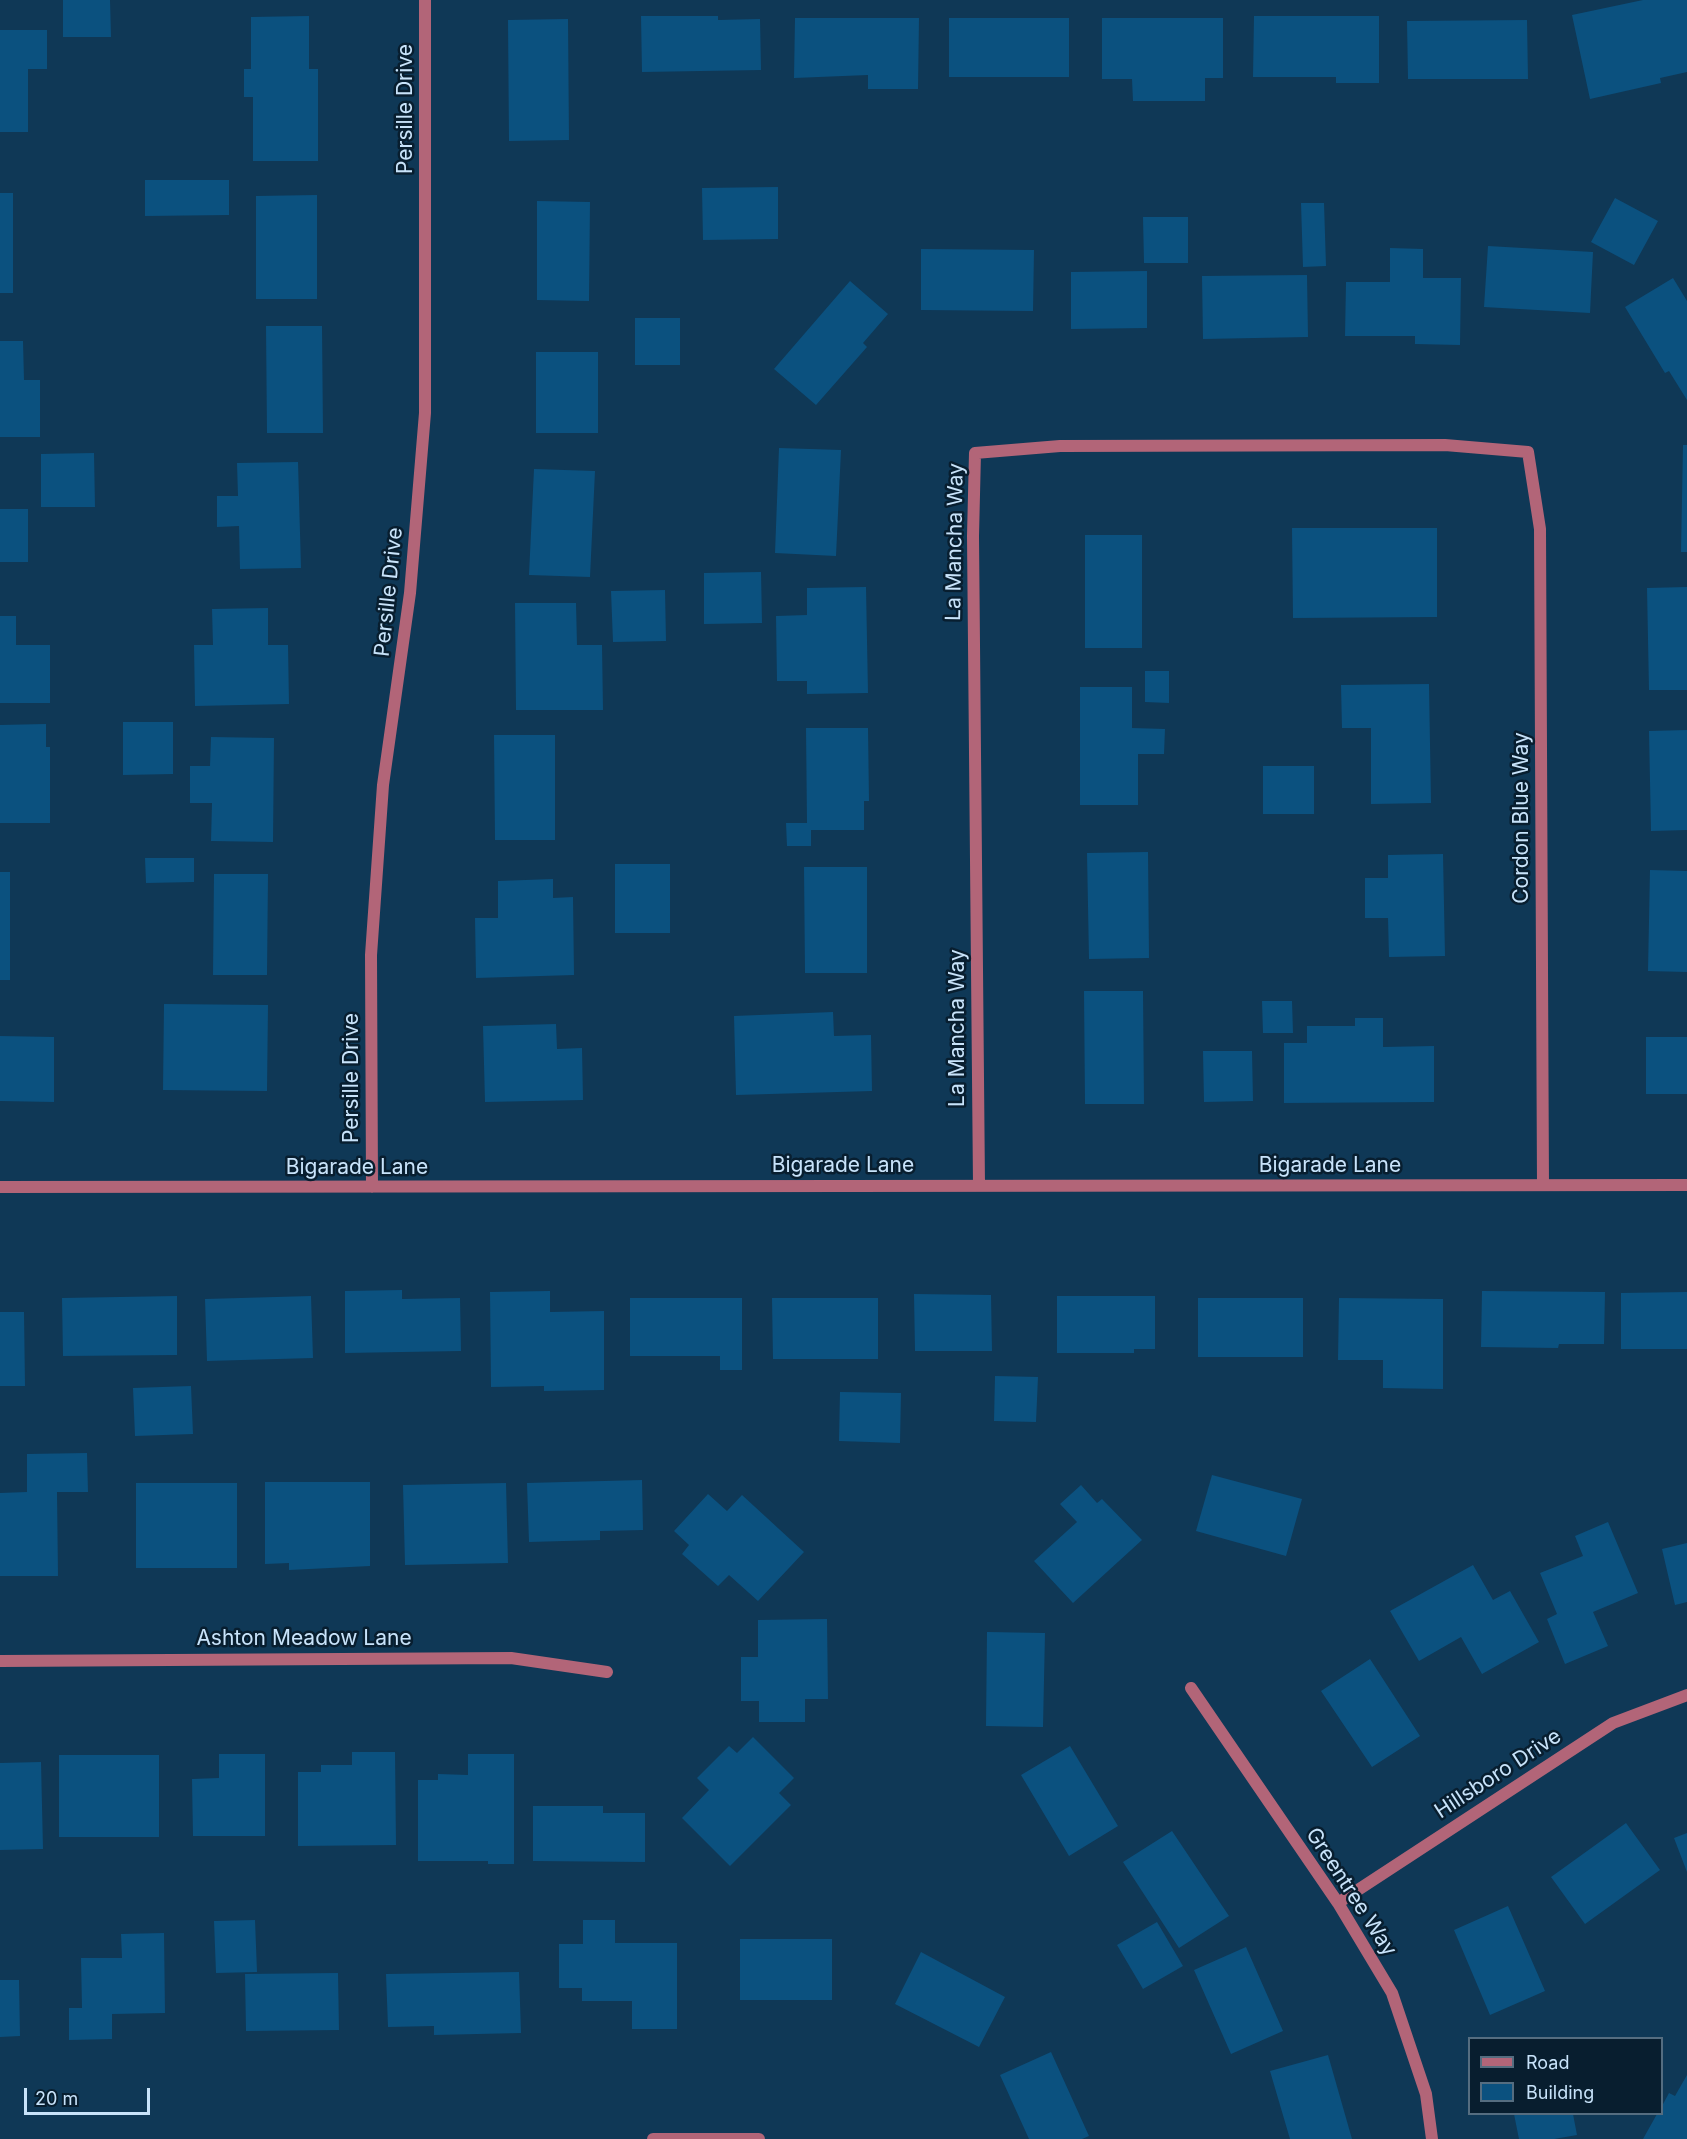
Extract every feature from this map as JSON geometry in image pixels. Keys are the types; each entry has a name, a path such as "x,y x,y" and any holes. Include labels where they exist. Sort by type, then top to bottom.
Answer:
{"street":[{"name":"Persille Drive","path":"372,1188 371,955 383,785 410,593 425,413 425,0"},
{"name":"La Mancha Way","path":"979,1185 973,548 975,453 1060,446 1433,445 1528,452"},
{"name":"Cordon Blue Way","path":"1528,452 1540,529 1543,1185"},
{"name":"Bigarade Lane","path":"0,1187 1687,1185"},
{"name":"Ashton Meadow Lane","path":"0,1660 511,1658 607,1672"},
{"name":"Greentree Way","path":"1191,1688 1338,1903 1392,1993 1426,2094 1432,2139"},
{"name":"Hillsboro Drive","path":"1338,1903 1613,1723 1687,1695"},
{"path":"653,2139 759,2139"}],"building":[{"path":"63,0 110,0 111,37 63,37"},
{"path":"1643,0 1687,0 1687,72 1660,78 1661,83 1590,99 1572,15"},
{"path":"309,16 309,69 318,69 318,161 253,161 253,97 244,97 244,69 251,69 251,17"},
{"path":"641,16 718,16 718,20 760,19 761,70 642,72"},
{"path":"1254,16 1379,16 1379,83 1336,83 1336,77 1253,77"},
{"path":"795,18 919,18 918,89 868,89 868,75 794,78"},
{"path":"949,18 1069,18 1069,77 949,77"},
{"path":"1102,18 1223,18 1223,78 1205,78 1205,101 1133,101 1132,79 1102,79"},
{"path":"568,19 569,140 509,141 508,20"},
{"path":"1527,20 1528,79 1408,79 1407,21"},
{"path":"0,30 47,30 47,69 28,69 28,132 0,132"},
{"path":"145,180 229,180 229,215 145,216"},
{"path":"778,187 778,239 703,240 702,188"},
{"path":"0,193 13,193 13,293 0,293"},
{"path":"317,195 317,299 256,299 256,196"},
{"path":"1615,198 1658,221 1634,265 1591,242"},
{"path":"537,201 590,202 589,301 537,300"},
{"path":"1301,203 1324,203 1326,266 1303,267"},
{"path":"1143,217 1188,217 1188,263 1144,263"},
{"path":"1488,246 1593,252 1590,313 1484,307"},
{"path":"1390,248 1423,249 1423,278 1461,278 1460,345 1415,344 1415,336 1345,336 1346,282 1390,282"},
{"path":"921,249 1034,250 1033,311 921,310"},
{"path":"1147,271 1147,328 1071,329 1071,272"},
{"path":"1307,275 1308,337 1203,339 1202,276"},
{"path":"1673,278 1687,301 1687,400 1669,371 1665,373 1625,307"},
{"path":"850,281 888,314 863,343 867,347 816,405 774,369"},
{"path":"635,318 680,318 680,365 635,365"},
{"path":"266,326 322,326 323,433 267,433"},
{"path":"0,341 23,341 24,380 40,380 40,437 0,437"},
{"path":"536,352 598,352 598,433 536,433"},
{"path":"1683,445 1687,445 1687,552 1681,552"},
{"path":"779,448 841,450 836,556 775,553"},
{"path":"94,453 95,507 41,507 41,454"},
{"path":"298,462 301,568 240,569 239,526 217,527 217,496 238,496 237,463"},
{"path":"534,469 595,471 590,577 529,575"},
{"path":"0,509 28,509 28,562 0,562"},
{"path":"1292,528 1437,528 1437,617 1293,618"},
{"path":"1085,535 1142,535 1142,648 1085,648"},
{"path":"761,572 762,623 704,624 704,573"},
{"path":"866,587 868,693 807,694 807,681 777,681 776,616 807,615 807,588"},
{"path":"1687,587 1687,690 1649,690 1647,588"},
{"path":"665,590 666,641 613,642 611,591"},
{"path":"515,603 576,603 577,645 602,645 603,710 516,710"},
{"path":"268,608 268,645 288,645 289,704 195,706 194,645 213,645 212,609"},
{"path":"0,616 16,616 16,645 50,645 50,703 0,703"},
{"path":"1145,671 1169,671 1169,703 1145,702"},
{"path":"1429,684 1431,803 1371,804 1371,728 1342,728 1341,685"},
{"path":"1080,687 1132,687 1132,728 1165,729 1164,754 1138,754 1138,805 1080,805"},
{"path":"123,722 173,722 173,774 123,775"},
{"path":"46,724 46,747 50,747 50,823 0,823 0,725"},
{"path":"806,728 868,728 869,801 864,801 864,830 811,830 811,846 787,846 786,823 807,823"},
{"path":"1687,730 1687,830 1651,831 1649,731"},
{"path":"494,735 555,735 555,840 495,840"},
{"path":"211,737 274,738 273,842 211,841 212,803 190,803 190,766 210,766"},
{"path":"1263,766 1314,766 1314,814 1263,814"},
{"path":"1148,852 1149,958 1089,959 1087,853"},
{"path":"1443,854 1445,956 1389,957 1388,918 1365,918 1365,878 1388,878 1388,855"},
{"path":"145,858 194,858 194,882 146,883"},
{"path":"615,864 670,864 670,933 615,933"},
{"path":"804,867 867,867 867,973 805,973"},
{"path":"1650,870 1687,871 1687,972 1648,971"},
{"path":"0,872 10,872 10,980 0,980"},
{"path":"214,874 268,874 267,975 213,975"},
{"path":"553,879 553,898 573,897 574,975 476,978 475,918 498,918 498,881"},
{"path":"1084,991 1143,991 1144,1104 1085,1104"},
{"path":"1262,1001 1292,1001 1293,1033 1263,1033"},
{"path":"164,1004 268,1005 267,1091 163,1090"},
{"path":"833,1012 834,1036 871,1035 872,1091 736,1095 734,1016"},
{"path":"1355,1018 1383,1018 1383,1047 1434,1046 1434,1102 1284,1103 1284,1043 1307,1043 1307,1026 1355,1026"},
{"path":"556,1024 557,1049 582,1048 583,1100 485,1102 483,1026"},
{"path":"0,1036 54,1037 54,1102 0,1101"},
{"path":"1646,1037 1687,1037 1687,1094 1646,1094"},
{"path":"1203,1051 1252,1051 1253,1101 1204,1102"},
{"path":"402,1290 402,1299 460,1298 461,1351 345,1353 345,1291"},
{"path":"550,1291 550,1312 604,1311 604,1390 544,1391 544,1386 491,1387 490,1292"},
{"path":"1482,1291 1605,1292 1604,1344 1559,1344 1558,1348 1481,1347"},
{"path":"1687,1292 1687,1349 1621,1349 1621,1293"},
{"path":"914,1294 991,1295 992,1351 915,1351"},
{"path":"177,1296 177,1355 63,1356 62,1298"},
{"path":"311,1296 313,1358 207,1361 205,1299"},
{"path":"1057,1296 1155,1296 1155,1349 1134,1349 1134,1353 1057,1353"},
{"path":"630,1298 742,1298 742,1370 720,1370 720,1356 630,1356"},
{"path":"772,1298 878,1298 878,1359 773,1359"},
{"path":"1198,1298 1303,1298 1303,1357 1198,1357"},
{"path":"1339,1298 1443,1299 1443,1389 1383,1388 1383,1360 1338,1360"},
{"path":"0,1312 24,1312 25,1386 0,1386"},
{"path":"995,1376 1038,1377 1036,1422 994,1421"},
{"path":"191,1386 193,1434 135,1436 133,1388"},
{"path":"840,1392 901,1393 900,1443 839,1441"},
{"path":"87,1453 88,1492 57,1492 58,1576 0,1576 0,1493 27,1492 27,1454"},
{"path":"1212,1475 1302,1499 1286,1556 1196,1531"},
{"path":"642,1480 643,1530 600,1531 600,1540 529,1542 527,1483"},
{"path":"265,1482 370,1482 370,1566 289,1570 289,1563 265,1564"},
{"path":"136,1483 237,1483 237,1568 136,1568"},
{"path":"506,1483 508,1563 405,1565 403,1485"},
{"path":"1081,1485 1097,1503 1102,1499 1142,1540 1073,1603 1034,1561 1077,1522 1060,1504"},
{"path":"708,1494 727,1511 742,1495 804,1552 758,1601 729,1575 718,1586 682,1554 689,1545 674,1531"},
{"path":"1608,1522 1638,1593 1593,1612 1608,1646 1565,1664 1547,1619 1557,1614 1540,1573 1583,1556 1575,1536"},
{"path":"1687,1543 1687,1602 1675,1605 1662,1549"},
{"path":"1473,1565 1493,1600 1510,1591 1539,1642 1482,1674 1461,1637 1419,1661 1390,1611"},
{"path":"827,1619 828,1699 805,1699 805,1722 759,1722 759,1701 741,1701 741,1657 758,1657 758,1620"},
{"path":"987,1632 1045,1633 1043,1727 986,1726"},
{"path":"1370,1659 1420,1736 1372,1767 1321,1691"},
{"path":"753,1737 794,1778 779,1793 791,1805 730,1866 682,1818 709,1790 697,1778 729,1746 737,1753"},
{"path":"1070,1746 1118,1826 1069,1856 1021,1775"},
{"path":"352,1752 395,1752 396,1845 298,1846 298,1772 321,1772 321,1765 352,1765"},
{"path":"219,1754 265,1754 265,1836 193,1836 192,1779 219,1778"},
{"path":"468,1754 514,1754 514,1864 488,1864 488,1861 418,1861 418,1780 438,1780 438,1774 468,1775"},
{"path":"59,1755 159,1755 159,1837 59,1837"},
{"path":"41,1762 43,1849 0,1850 0,1763"},
{"path":"533,1806 603,1806 603,1813 645,1813 645,1862 533,1861"},
{"path":"1626,1823 1660,1870 1585,1924 1551,1877"},
{"path":"1172,1831 1229,1916 1179,1948 1123,1862"},
{"path":"1687,1833 1687,1872 1674,1838"},
{"path":"1508,1906 1545,1991 1490,2015 1454,1930"},
{"path":"255,1920 257,1972 216,1973 214,1921"},
{"path":"583,1920 615,1920 615,1943 677,1943 677,2029 632,2029 632,2001 582,2001 582,1988 559,1988 559,1944 583,1944"},
{"path":"1157,1922 1183,1966 1143,1989 1117,1945"},
{"path":"164,1933 165,2013 112,2014 112,2039 69,2040 69,2008 82,2008 81,1958 122,1958 121,1934"},
{"path":"740,1939 832,1939 832,2000 740,2000"},
{"path":"1246,1947 1283,2031 1231,2054 1194,1970"},
{"path":"921,1952 1005,1997 979,2047 895,2004"},
{"path":"519,1972 521,2033 434,2035 434,2026 388,2027 386,1974"},
{"path":"338,1973 339,2030 246,2031 245,1974"},
{"path":"0,1980 19,1980 20,2036 0,2037"},
{"path":"1051,2052 1089,2136 1082,2139 1029,2139 1000,2075"},
{"path":"1328,2055 1352,2139 1290,2139 1270,2071"},
{"path":"1687,2075 1687,2139 1643,2139 1656,2115 1663,2115 1663,2104 1669,2093 1675,2096"},
{"path":"1514,2115 1573,2115 1577,2135 1554,2139 1519,2139"}]}
